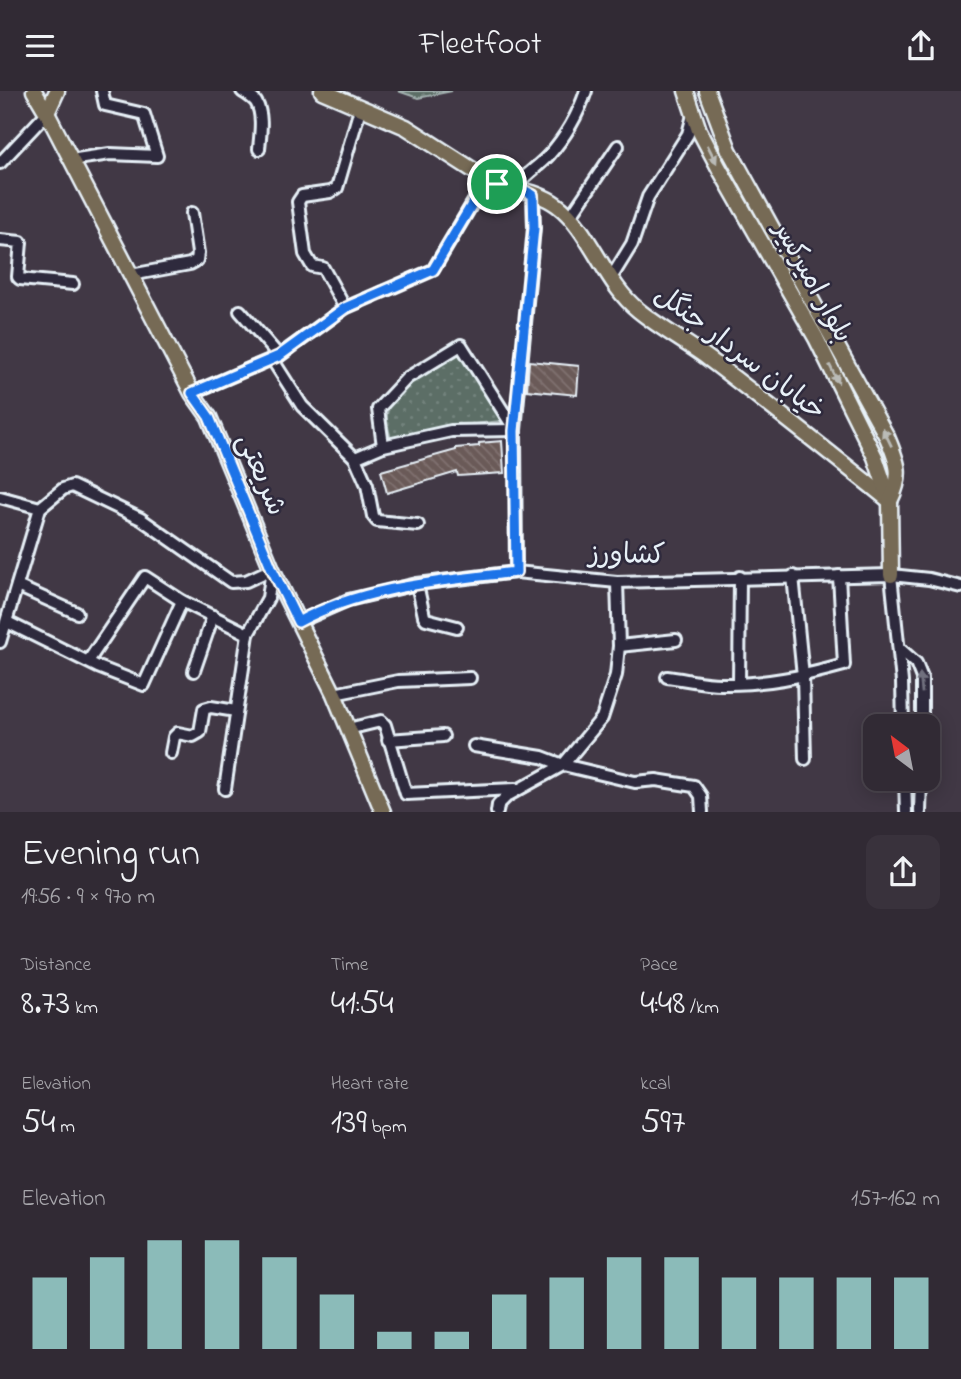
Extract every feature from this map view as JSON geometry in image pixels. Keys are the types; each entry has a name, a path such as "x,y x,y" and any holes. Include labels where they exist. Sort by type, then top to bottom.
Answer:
{"main road":[{"name":"شریعتی","path":"34,91 192,393 209,417 272,569 334,694 383,812"},
{"path":"47,113 57,91"},
{"name":"خیابان سردار جنگل","path":"322,91 406,127 487,179 516,186 555,204 570,216 611,278 636,309 758,397 890,501"},
{"name":"بلوار امیرکبیر","path":"686,91 693,115 719,168 816,338 875,457 890,501 891,575"},
{"name":"بلوار امیرکبیر","path":"707,91 729,150 887,437 897,463 899,479 890,501"}],"street":[{"path":"70,160 110,155 157,156 144,114 105,105 103,91"},
{"path":"242,91 256,102 258,108 261,128 258,149"},
{"path":"516,186 547,157 568,129 578,113 586,91"},
{"path":"345,308 323,268 313,266 305,254 298,202 302,196 330,192 337,188 360,109"},
{"path":"0,163 47,113"},
{"path":"611,278 632,244 648,197 688,134 693,115"},
{"path":"570,216 618,146"},
{"path":"192,393 276,358 345,308 433,270 487,179"},
{"path":"516,572 514,431 534,228 533,195"},
{"path":"131,275 190,264 197,260 192,213"},
{"path":"0,240 21,242 20,279 73,284"},
{"path":"240,311 276,358 302,406 355,458 367,485 373,516 377,521 418,525"},
{"path":"383,446 379,409 407,378 461,345 514,431"},
{"path":"355,458 383,446 451,431 514,431"},
{"path":"0,642 40,508 63,489 72,486 141,519 231,582 246,581 272,569"},
{"path":"0,497 40,508"},
{"path":"225,789 248,634 268,598 272,569"},
{"name":"کشاورز","path":"298,622 348,600 417,584 516,572 617,582 891,575 929,579 961,587"},
{"path":"891,575 902,714"},
{"path":"793,576 803,676 805,759"},
{"path":"667,677 720,684 739,683 803,676 844,665 839,576"},
{"path":"89,660 142,577 147,577 182,601 248,634"},
{"path":"739,683 740,577"},
{"path":"497,812 498,805 518,789 563,765 602,718 617,674 620,646 617,582"},
{"path":"417,584 426,619 457,627"},
{"path":"17,586 77,613"},
{"path":"7,622 99,667 145,685 182,601"},
{"path":"194,671 213,616"},
{"path":"620,646 676,640"},
{"path":"899,649 916,663 922,678 922,714"},
{"path":"334,694 398,681 470,678"},
{"path":"171,753 174,737 178,733 193,736 200,732 204,709 211,707 236,711"},
{"path":"348,729 381,720 385,725 406,794 518,789"},
{"path":"388,740 443,736"},
{"path":"474,746 542,757 563,765 635,782 656,780 694,786 701,796 702,812"},
{"path":"905,791 906,812"},
{"path":"920,812 921,791"}],"green space":[{"path":"398,91 452,91 418,98"},
{"path":"458,350 501,421 447,427 392,443 387,415 396,395 415,378"}],"building":[{"path":"529,361 579,366 577,395 527,390"},
{"path":"502,441 504,473 458,476 457,472 387,493 381,471 456,448"}],"route":[{"path":"487,179 497,184 516,186 533,195 534,228 514,431 516,572 417,584 348,600 298,622 272,569 209,417 192,393 279,356 345,308 433,270 487,179"}]}
